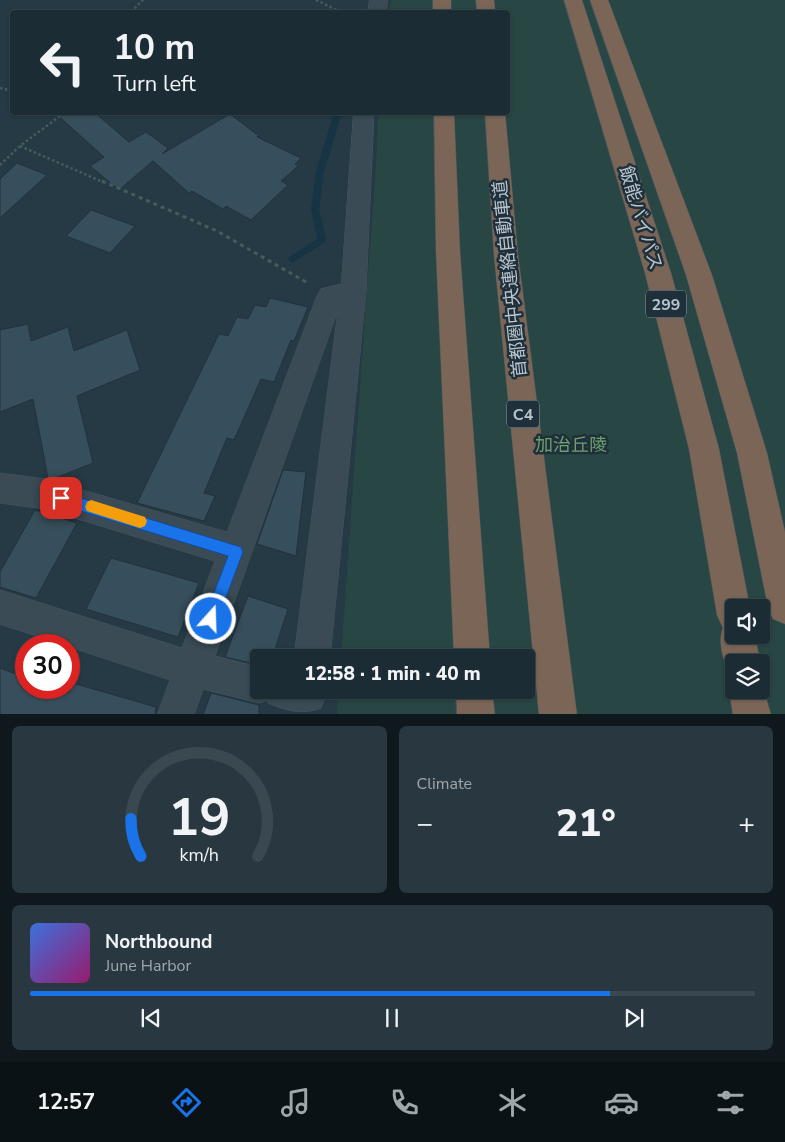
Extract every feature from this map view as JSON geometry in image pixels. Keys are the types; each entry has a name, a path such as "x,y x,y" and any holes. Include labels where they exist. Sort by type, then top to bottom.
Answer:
{"highway":[{"name":"飯能バイパス","path":"573,0 658,273 699,430 731,599"},
{"name":"飯能バイパス","path":"599,0 699,275 752,453 785,607"},
{"path":"444,115 448,252 471,649"},
{"name":"首都圏中央連絡自動車道","path":"494,115 508,274 558,714"},
{"path":"475,699 476,714"},
{"path":"749,699 752,714"}],"street":[{"path":"313,649 342,294 364,115"},
{"path":"175,714 236,552 342,294"},
{"path":"0,488 45,494 110,512 236,552"},
{"path":"0,607 193,669 250,683"}],"path":[{"path":"133,10 142,0"},
{"path":"316,0 337,10"},
{"path":"0,165 20,146 61,115"},
{"path":"20,146 217,231 342,294"}],"green space":[{"name":"加治丘陵","path":"391,0 785,0 785,714 337,714 338,699 535,699 535,649 342,649 378,115 510,115 510,10 389,10"}],"building":[{"path":"57,115 98,115 129,142 146,132 168,148 162,154 231,115 259,136 257,137 301,158 295,164 298,166 281,181 288,185 251,220 226,206 223,209 192,191 189,193 153,161 119,190 90,166 104,157"},
{"path":"17,163 47,175 0,218 0,179"},
{"path":"91,210 135,226 110,253 66,236"},
{"path":"270,298 308,307 294,341 291,340 274,382 261,379 234,440 227,438 204,493 215,496 204,521 137,503 219,334 228,336 237,317 248,319 255,305 266,307"},
{"path":"28,324 31,341 68,327 74,351 127,330 140,370 77,396 93,463 53,479 48,478 33,399 0,412 0,330"},
{"path":"283,470 306,472 296,556 257,544"},
{"path":"35,510 77,523 36,598 0,587 0,572"},
{"path":"111,558 199,583 178,637 86,609"},
{"path":"248,596 288,609 275,649 250,649 250,663 225,657"},
{"path":"0,668 15,674 15,699 80,699 80,685 156,707 155,714 0,714"},
{"path":"211,693 259,705 259,714 203,714"}],"waterway":[{"path":"292,259 322,240 315,209 320,172 337,115"}],"slow traffic":[{"path":"91,507 140,521"}],"route":[{"path":"61,498 236,552 211,619"}]}
